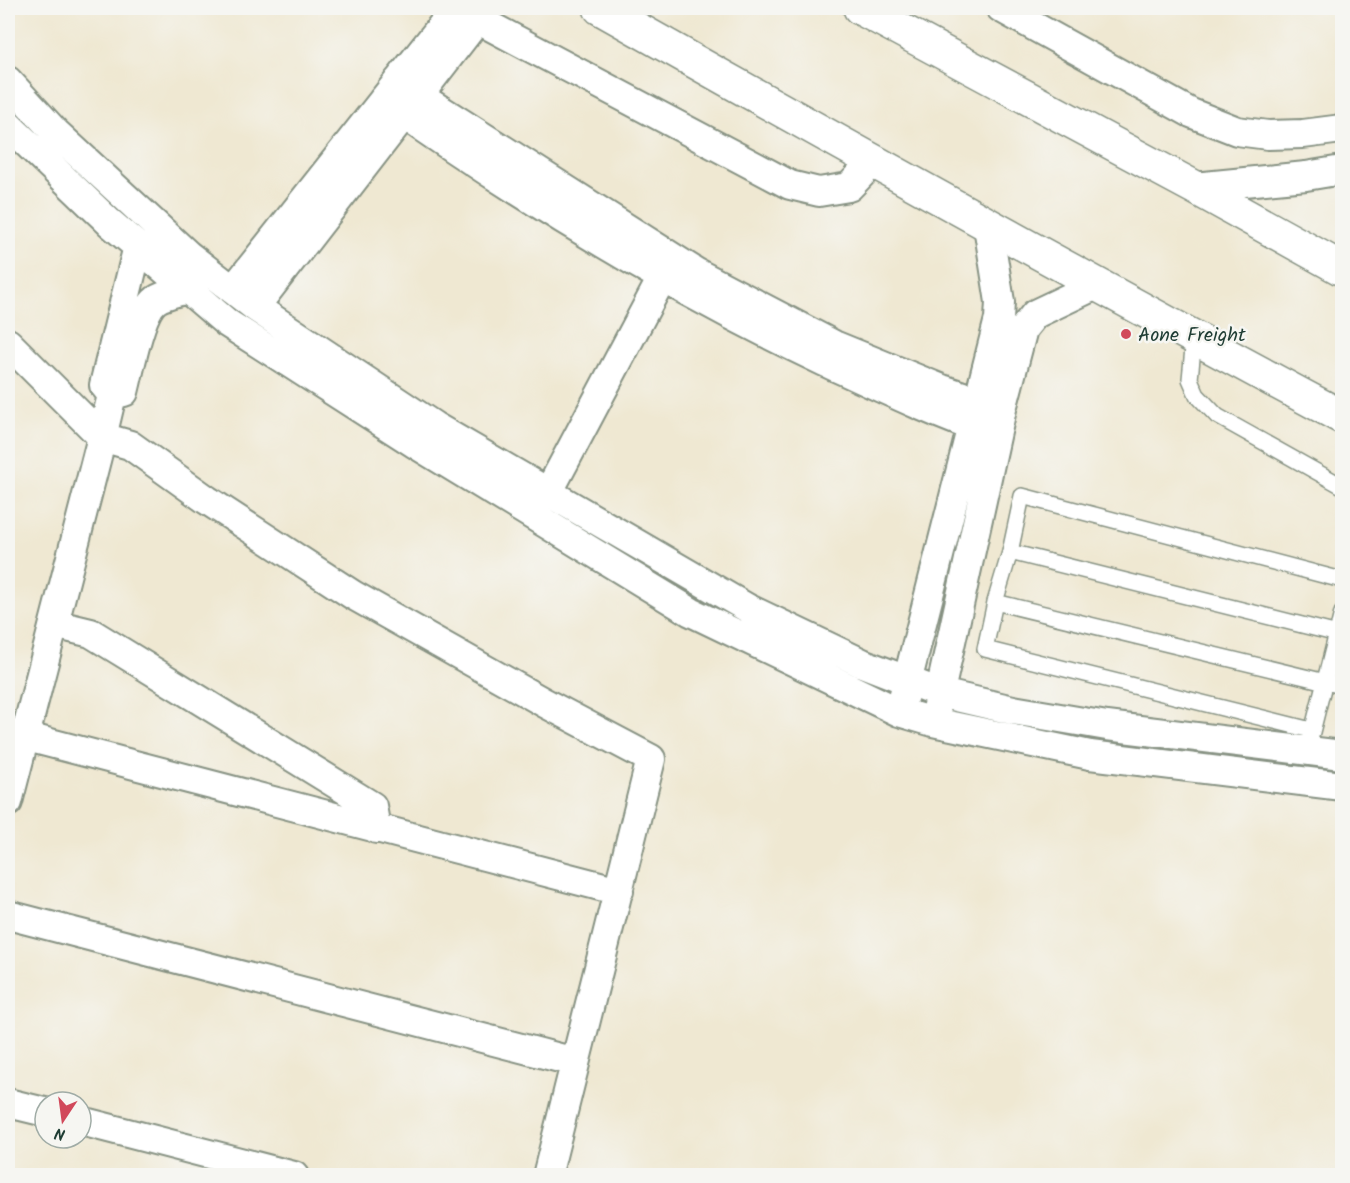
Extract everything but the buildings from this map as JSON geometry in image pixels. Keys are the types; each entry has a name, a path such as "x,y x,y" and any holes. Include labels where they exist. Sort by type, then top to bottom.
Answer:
{"main road":[{"path":"600,8 988,226 1342,417"},
{"path":"861,8 1342,269"}],"street":[{"path":"255,307 463,11 790,185 819,192 849,187 873,162"},
{"path":"1017,11 1191,113 1236,131 1269,135 1342,129"},
{"path":"8,81 55,132 188,255 255,307 434,426 749,609 861,663 940,693 1013,710 1107,726 1310,741 1342,755"},
{"path":"401,98 667,268 697,273 834,345 942,389 986,418"},
{"path":"233,290 401,98"},
{"path":"8,125 109,222 227,323 394,431 681,606 899,712 933,722 1090,755 1342,786"},
{"path":"1194,187 1306,176 1342,170"},
{"path":"109,222 128,199"},
{"path":"933,722 940,693 986,418 999,319 1000,302 988,226"},
{"path":"112,395 104,385 138,246"},
{"path":"548,493 667,268"},
{"path":"899,712 986,418 1023,328 1035,314 1096,285"},
{"path":"112,395 124,392 143,319 150,305 159,298 188,289"},
{"path":"8,343 102,437 130,445 207,500 353,594 545,703 651,759 547,1176"},
{"path":"8,802 16,734 54,624 112,395"},
{"path":"54,624 91,633 372,806 376,829"},
{"path":"16,734 619,891"},
{"path":"8,915 575,1062"},
{"path":"8,1103 33,1109"},
{"path":"93,1124 294,1176"}],"lane":[{"path":"1194,338 1190,379 1197,395 1218,416 1342,486"},
{"path":"1342,580 1022,496 985,649 1310,741 1324,681 1340,635 1342,613"},
{"path":"1010,552 1340,635"},
{"path":"995,602 1342,686"}],"place":[{"name":"Aone Freight","path":"1126,334"}]}
